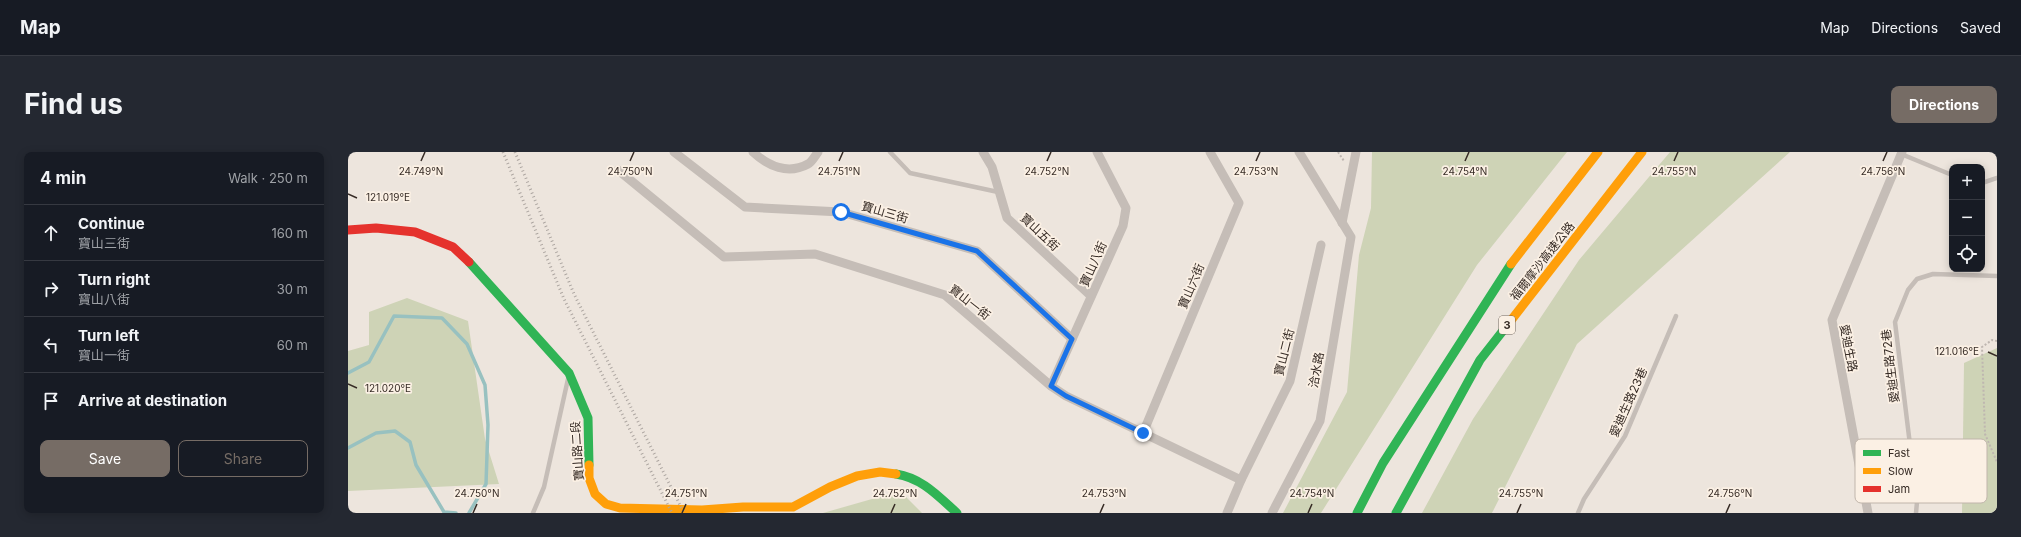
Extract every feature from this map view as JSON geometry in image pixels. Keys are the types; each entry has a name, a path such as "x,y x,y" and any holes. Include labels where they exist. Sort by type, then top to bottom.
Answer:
{"main road":[{"name":"福爾摩沙高速公路","path":"1357,513 1383,463 1507,270 1598,152"},
{"name":"福爾摩沙高速公路","path":"1396,513 1480,360 1642,152"},
{"name":"寶山路二段","path":"348,230 376,228 415,232 453,247 472,265 569,373 588,418 589,478 595,494 606,504 620,508 702,510 743,507 793,507 830,487 857,476 880,472 908,476 924,484 957,513"}],"street":[{"name":"寶山三街","path":"674,152 745,207 841,212 977,251 1072,339"},
{"path":"753,152 763,161 785,170 808,164 818,152"},
{"name":"寶山五街","path":"983,152 992,167 998,192 1007,218 1091,296"},
{"name":"寶山八街","path":"1051,386 1123,226 1126,208 1097,152"},
{"name":"寶山六街","path":"1143,433 1239,202 1210,152"},
{"name":"洽水路","path":"1272,513 1320,421 1351,237 1299,152"},
{"path":"1342,223 1356,152"},
{"name":"愛迪生路","path":"1855,443 1832,320 1901,153"},
{"name":"寶山一街","path":"618,170 724,257 815,254 945,295 1051,386 1066,396 1241,480"},
{"name":"寶山二街","path":"1241,480 1290,381 1321,246"},
{"path":"1227,513 1241,480"},
{"name":"愛迪生路","path":"1866,503 1868,513"}],"lane":[{"path":"890,152 910,173 998,192"},
{"path":"1901,153 1949,174"},
{"path":"1985,182 1997,178"},
{"name":"愛迪生路72巷","path":"1909,439 1895,322 1908,290 1916,279 1933,274 1997,276"},
{"name":"愛迪生路23巷","path":"1578,513 1584,499 1625,436 1676,316"},
{"path":"533,513 544,487 569,373"},
{"name":"愛迪生路72巷","path":"1916,513 1917,503"}],"path":[{"path":"1997,341 1992,340 1982,347 1985,434 1997,462"}],"green space":[{"path":"1372,152 1567,152 1477,265 1321,513 1283,513 1347,392 1359,255 1371,208"},
{"path":"1670,152 1790,152 1577,344 1492,513 1422,513 1473,419 1579,260"},
{"path":"407,298 468,321 485,439 499,484 348,491 348,351 369,345 369,312"},
{"path":"1997,348 1997,513 1962,513 1962,503 1987,503 1987,439 1963,439 1964,363"},
{"path":"900,491 922,513 823,513"}],"waterway":[{"path":"348,373 369,362 394,316 442,318 467,344 485,385 488,425 486,484 469,513"},
{"path":"348,448 376,433 395,431 410,442 416,465 444,512 456,513"}],"railway":[{"path":"503,152 564,299 672,513"},
{"path":"515,152 574,294 684,513"}],"traffic: fast":[{"path":"469,262 569,373 588,418 589,465"},
{"path":"1357,513 1383,463 1511,264"},
{"path":"1396,513 1480,360 1509,323"},
{"path":"896,474 914,479 922,484 936,494 957,513"}],"traffic: slow":[{"path":"1511,264 1598,152"},
{"path":"1509,323 1642,152"},
{"path":"589,465 589,478 595,494 606,504 620,508 702,510 743,507 793,507 830,487 857,476 880,472 896,474"}],"traffic: jam":[{"path":"348,230 376,228 415,232 453,247 469,262"}],"route":[{"path":"841,212 977,251 1072,339 1051,386 1066,396 1143,433"}]}
